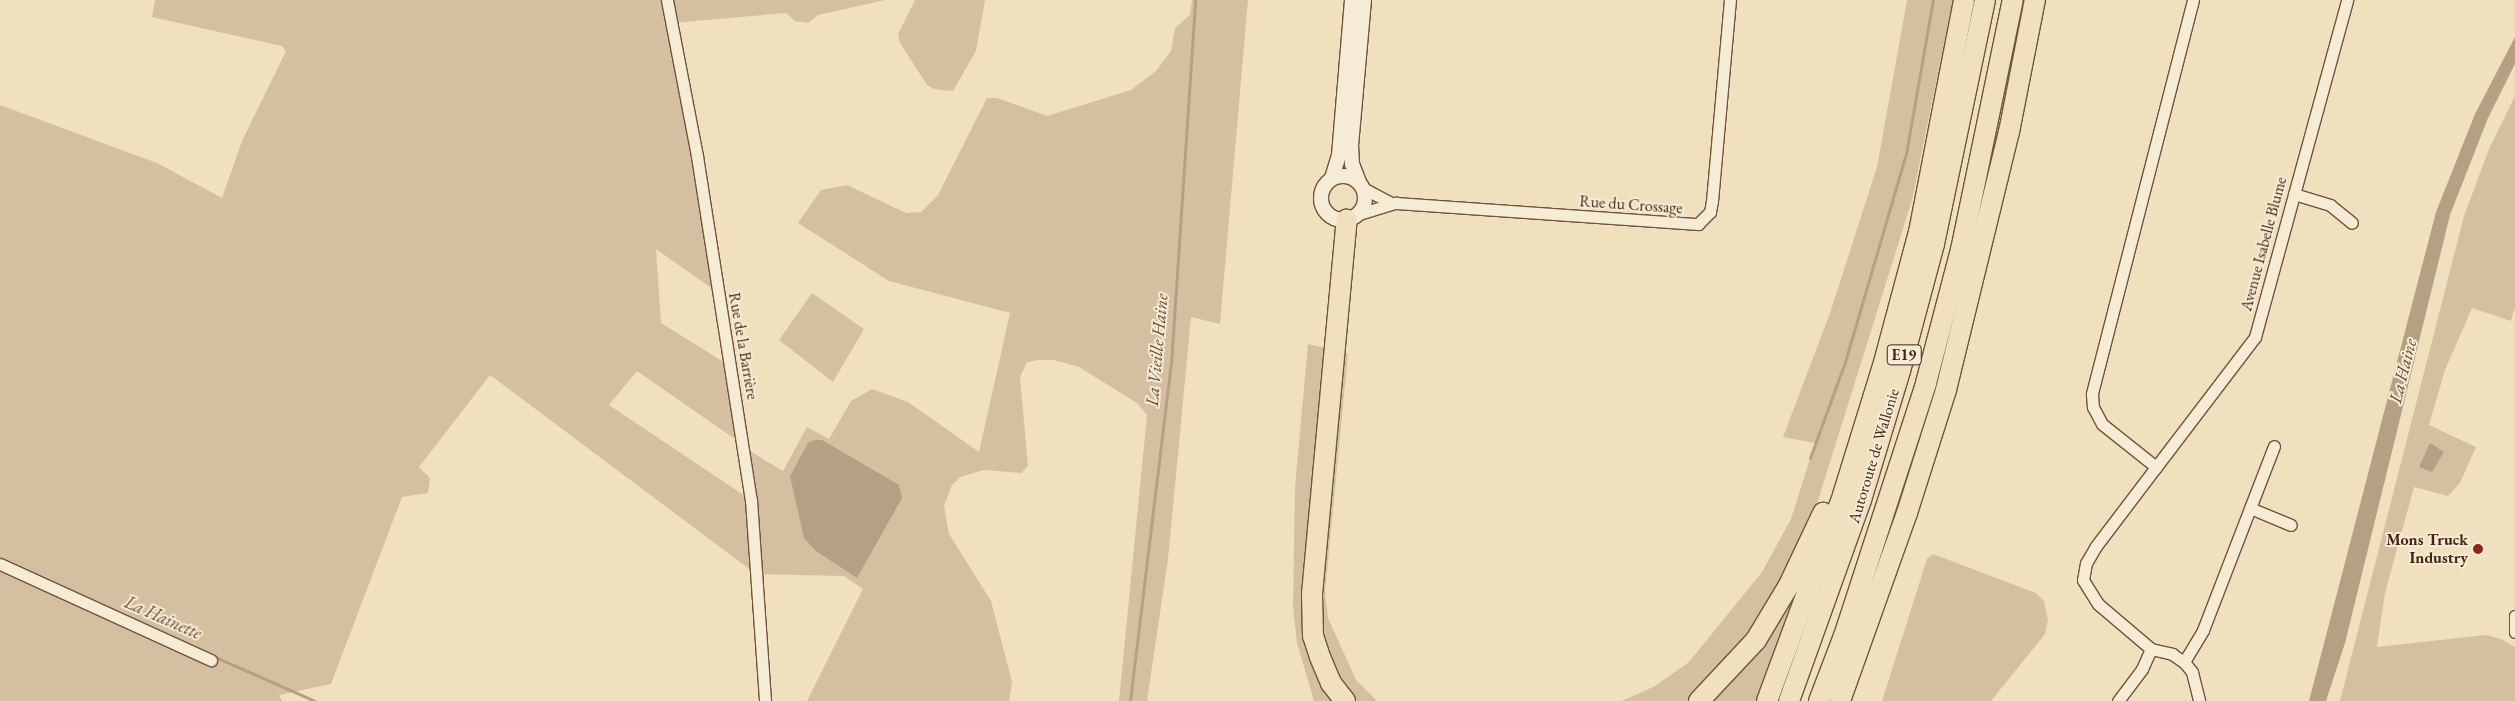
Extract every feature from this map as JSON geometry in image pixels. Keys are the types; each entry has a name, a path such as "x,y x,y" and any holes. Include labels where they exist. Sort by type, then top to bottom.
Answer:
{"highway":[{"path":"1766,701 1843,495 1875,394 1919,232 1964,0"},
{"name":"Autoroute de Wallonie","path":"1789,701 1861,500 1900,371 1934,244 1985,0"},
{"name":"Autoroute de Wallonie","path":"1819,701 1847,626 1926,383 1963,240 2014,0"},
{"path":"1840,701 1907,513 1946,390 2007,142 2034,2"},
{"path":"1699,701 1756,640 1790,585 1816,530 1846,450 1925,194"},
{"path":"1345,701 1331,682 1313,636 1312,594 1353,217"}],"street":[{"name":"Rue de la Barrière","path":"667,0 697,156 751,500 765,701"},
{"path":"1352,0 1338,155 1332,178 1323,188 1324,208 1333,218 1353,217 1391,203"},
{"path":"1353,217 1365,202 1361,185 1352,164 1351,146 1364,0"},
{"name":"Rue du Crossage","path":"1391,203 1698,224 1710,212 1712,201 1730,0"},
{"path":"2156,467 2102,424 2094,407 2092,394 2194,0"},
{"name":"Avenue Isabelle Blume","path":"2184,662 2172,654 2151,649 2098,604 2083,580 2086,563 2096,546 2253,342 2347,0"},
{"path":"1332,178 1346,175 1391,203"},
{"path":"2294,194 2330,205 2352,223"},
{"path":"2199,701 2192,672 2184,662 2203,630 2274,446"},
{"path":"2250,508 2290,525"},
{"path":"0,564 211,660"},
{"path":"2515,616 2515,632"},
{"path":"2118,701 2142,670 2151,649"}],"shaded area":[{"path":"155,0 885,0 818,15 808,23 795,21 786,13 672,23 717,292 656,249 661,323 730,366 742,437 732,437 637,371 609,405 751,500 743,447 783,471 807,427 829,439 851,401 872,389 908,402 979,452 1010,313 889,281 798,223 821,190 847,185 906,213 921,212 938,195 987,98 997,98 1047,116 1131,90 1156,71 1171,51 1175,28 1190,15 1192,0 1248,0 1220,324 1191,317 1168,559 1147,701 1119,701 1147,415 1137,403 1079,367 1054,360 1038,360 1027,362 1020,377 1028,466 1021,473 984,470 960,477 952,485 944,506 949,534 991,601 1012,682 1009,701 807,701 863,589 844,576 756,574 490,375 419,467 430,478 428,493 402,497 331,684 279,695 282,701 0,701 0,105 157,163 222,198 242,141 286,51 282,46 152,17"},
{"path":"915,0 985,0 976,51 953,91 934,89 927,85 900,43 898,34"},
{"path":"1907,0 1953,0 1912,200 1815,510 1793,557 1752,627 1709,683 1689,701 1622,701 1655,686 1689,662 1762,572 1791,519 1815,443 1783,437 1830,313 1877,167"},
{"path":"2515,96 2515,307 2511,321 2472,308 2445,370 2429,425 2476,447 2460,483 2448,496 2414,487 2385,593 2377,647 2486,635 2501,639 2515,647 2515,701 2340,701 2464,216 2489,149"},
{"path":"812,293 864,329 833,382 779,340"},
{"path":"1308,344 1329,349 1306,609 1340,701 1314,701 1297,643 1293,606 1295,487"},
{"path":"1339,352 1348,354 1325,592 1328,618 1356,680 1377,701 1356,701 1339,678 1324,648 1319,619"},
{"path":"1824,526 1758,701 1709,701"},
{"path":"1933,554 2036,593 2044,601 2048,620 2045,634 1991,701 1882,701 1927,559"}],"water":[{"name":"La Haine","path":"2515,37 2515,64 2488,118 2450,215 2345,643 2326,701 2309,701 2436,212 2475,114"},
{"path":"814,440 822,440 899,485 902,498 857,578 816,551 804,538 790,476 808,443"},
{"path":"2430,443 2444,452 2432,472 2419,467"}],"waterway":[{"name":"La Vieille Haine","path":"1130,701 1171,364 1195,0"},
{"path":"1810,458 1845,362 1906,154 1933,0"},
{"name":"La Hainette","path":"213,656 315,701"}],"place":[{"name":"Mons Truck Industry","path":"2478,549"}]}
